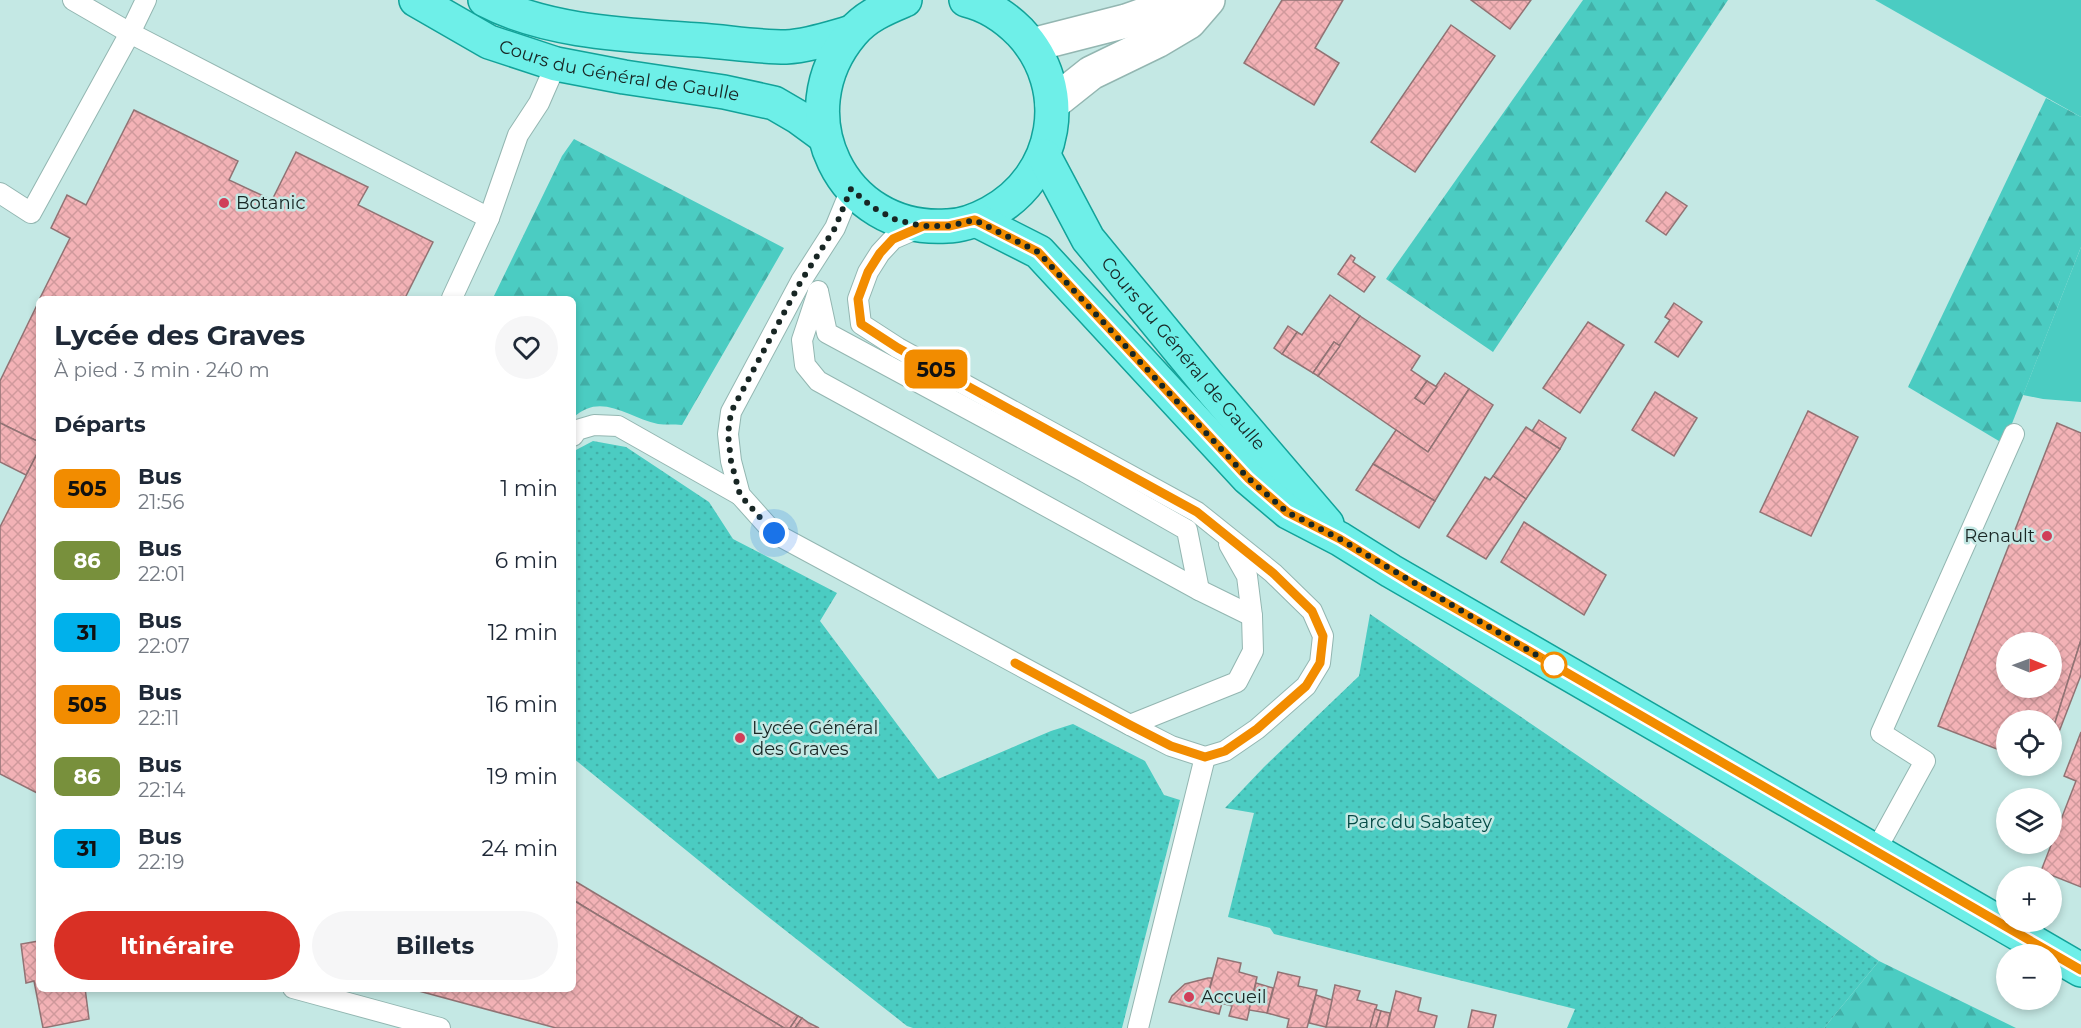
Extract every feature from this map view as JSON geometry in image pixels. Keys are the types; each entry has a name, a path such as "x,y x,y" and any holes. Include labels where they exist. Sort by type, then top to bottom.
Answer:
{"main road":[{"name":"Cours du Général de Gaulle","path":"416,0 489,42 556,64 724,92 774,103 824,136"},
{"name":"Cours du Général de Gaulle","path":"485,0 501,8 571,28 621,34 787,47 817,42 852,32"},
{"path":"905,0 879,10 852,32 831,63 822,99 824,136 834,164 851,189 872,207 896,220 923,226 949,226 975,220 1004,206 1027,184 1044,156 1051,130 1053,104 1046,73 1032,45 1008,20 979,3 966,0"},
{"name":"Cours du Général de Gaulle","path":"1044,156 1088,239 1209,386 1340,539"},
{"name":"Cours du Général de Gaulle","path":"975,220 1038,252 1248,478 1287,512 1340,539 2081,970"}],"street":[{"path":"1032,45 1187,5"},
{"path":"1053,104 1091,74 1157,41 1187,5"}],"lane":[{"path":"73,0 130,33 489,218"},
{"path":"0,193 31,213 146,0"},
{"path":"453,296 489,218 519,135 539,103 556,64"},
{"path":"740,495 731,461 728,434 731,412 801,281 835,228 851,189"},
{"path":"576,432 594,425 618,426 740,495 774,533 1130,725 1171,746 1205,757 1225,751 1257,729 1306,686 1320,663 1323,636 1312,611 1273,573 1197,512 898,348 861,324 858,299 868,272 880,253 893,239 923,226"},
{"path":"824,247 818,292 802,340 805,365 818,381 1199,590 1251,616"},
{"path":"818,292 827,333 1085,472 1187,530 1199,590"},
{"path":"1876,850 1925,761 1881,733 2014,434"},
{"path":"1130,725 1237,682 1253,651 1247,576 1224,534"},
{"path":"1142,1027 1205,757"},
{"path":"308,992 440,1028"}],"green space":[{"path":"1583,0 1728,0 1493,352 1386,279"},
{"path":"1875,0 2081,0 2081,117"},
{"path":"2046,98 2081,117 2081,247 2004,444 1908,387"},
{"path":"574,139 784,248 682,425 658,424 604,406 583,410 576,416 576,296 494,296 562,156"},
{"path":"2081,247 2081,402 2023,395"},
{"name":"Lycée Général des Graves","path":"593,441 626,447 709,502 733,539 837,593 820,621 938,779 1051,731 1073,724 1145,761 1164,795 1180,800 1122,1028 913,1028 907,1026 757,908 576,760 576,450"},
{"name":"Parc du Sabatey","path":"1370,614 1879,961 1824,1028 1567,1028 1575,1009 1274,934 1270,928 1228,917 1254,813 1225,808 1264,767 1359,676"},
{"path":"1879,961 2016,1028 1824,1028"}],"building":[{"path":"1282,0 1343,0 1315,48 1339,63 1314,105 1244,63"},
{"path":"1471,0 1531,0 1510,29"},
{"path":"1451,25 1495,56 1415,172 1371,142"},
{"name":"Botanic","path":"134,110 238,161 229,180 272,200 296,152 368,187 358,205 433,242 406,296 41,296 70,238 51,228 67,195 86,205"},
{"path":"1666,192 1687,206 1666,235 1646,221"},
{"path":"1351,255 1355,258 1353,262 1375,277 1364,292 1338,274"},
{"path":"1330,295 1360,316 1340,346 1334,342 1313,373 1282,354 1297,332 1302,335"},
{"path":"1674,303 1702,322 1678,357 1655,342 1670,320 1665,317"},
{"path":"36,307 36,441 0,423 0,381"},
{"path":"1360,316 1420,356 1411,370 1427,381 1415,398 1424,404 1445,373 1469,389 1428,452 1318,376"},
{"path":"1588,322 1624,345 1580,413 1543,388"},
{"path":"1288,326 1297,332 1282,354 1274,348"},
{"path":"1334,342 1340,346 1318,376 1313,373"},
{"path":"1427,381 1437,387 1424,404 1415,398"},
{"path":"1469,389 1493,405 1435,501 1373,464 1396,430 1428,452"},
{"path":"1655,392 1697,418 1674,456 1632,430"},
{"path":"1808,411 1858,437 1811,536 1760,512"},
{"path":"1539,420 1566,438 1560,449 1532,431"},
{"path":"0,423 36,441 36,456 26,475 0,462"},
{"name":"Renault","path":"2057,423 2081,433 2081,640 2059,710 1996,710 1996,749 1938,726"},
{"path":"1526,427 1560,449 1526,499 1493,476"},
{"path":"36,456 36,792 0,774 0,527"},
{"path":"1373,464 1435,501 1419,528 1356,490"},
{"path":"1493,476 1526,499 1486,559 1447,536 1485,477 1490,480"},
{"path":"1524,522 1606,575 1584,615 1501,562"},
{"path":"2081,640 2081,675 2062,724 2062,710 2059,710"},
{"path":"2081,732 2081,887 2062,879 2062,866 2043,866 2048,854 2062,854 2062,817 2076,781 2064,776"},
{"path":"576,882 798,1016 790,1028 784,1028 576,902"},
{"path":"576,902 784,1028 556,1028 422,992 576,992"},
{"path":"36,942 36,991 34,981 26,983 21,944"},
{"path":"1218,958 1241,963 1239,972 1257,977 1247,1020 1229,1016 1232,1006 1207,999"},
{"path":"1278,972 1300,977 1298,986 1317,990 1307,1028 1287,1028 1289,1019 1267,1013"},
{"name":"Accueil","path":"1212,978 1207,999 1222,1003 1219,1014 1169,1002 1185,984"},
{"path":"1256,983 1273,988 1267,1013 1249,1010"},
{"path":"1335,985 1360,991 1357,1000 1377,1005 1370,1028 1326,1027"},
{"path":"1396,991 1421,998 1418,1011 1437,1016 1434,1028 1387,1028"},
{"path":"36,992 86,992 89,1019 43,1028"},
{"path":"1316,995 1332,1000 1326,1027 1309,1023"},
{"path":"1375,1009 1381,1011 1376,1028 1370,1028"},
{"path":"1472,1010 1496,1015 1493,1028 1468,1028"},
{"path":"1381,1011 1390,1013 1387,1028 1376,1028"},
{"path":"798,1016 802,1018 795,1028 790,1028"},
{"path":"802,1018 809,1023 819,1028 795,1028"}],"bus line":[{"name":"505","path":"1015,663 1171,746 1205,757 1225,751 1257,729 1306,686 1320,663 1323,636 1312,611 1273,573 1197,512 898,348 861,324 858,299 868,272 880,253 893,239 923,226 949,226 975,220 1038,252 1248,478 1287,512 1340,539 1618,703 2081,970"}],"place":[{"name":"Botanic","path":"224,203"},
{"name":"Renault","path":"2047,536"},
{"name":"Lycée Général des Graves","path":"740,738"},
{"name":"Accueil","path":"1189,997"}],"route":[{"path":"774,533 740,495 731,461 728,434 731,412 801,281 835,228 851,189 872,207 896,220 923,226 949,226 975,220 1038,252 1248,478 1287,512 1340,539 1560,669 1554,665"}]}
